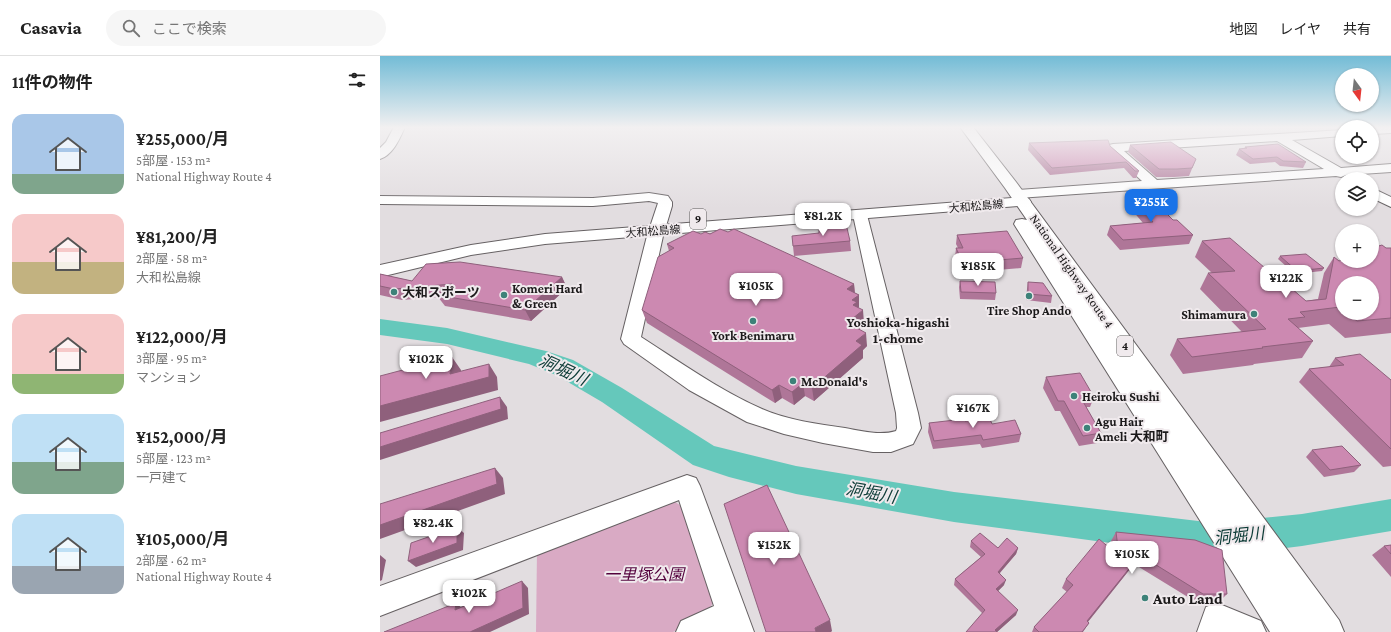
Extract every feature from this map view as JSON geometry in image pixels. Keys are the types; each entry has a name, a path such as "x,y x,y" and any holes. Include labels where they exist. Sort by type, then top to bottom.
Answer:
{"main road":[{"name":"National Highway Route 4","path":"975,154 1013,198 1233,498 1327,632"},
{"name":"National Highway Route 4","path":"984,154 1204,500 1290,632"},
{"name":"大和松島線","path":"380,263 434,250 510,236 584,228 658,226 860,215 1013,198"},
{"name":"大和松島線","path":"380,271 463,252 512,244 658,226 1013,198"}],"street":[{"path":"1120,154 1154,185"},
{"path":"1307,154 1335,172"},
{"path":"1373,172 1391,168"},
{"path":"1379,176 1391,175"},
{"path":"1013,198 1154,185 1335,178"},
{"path":"1013,198 1335,179"},
{"path":"1379,196 1391,203"},
{"path":"380,200 593,202 657,197 663,199 665,202 630,339 752,420 873,442 891,442 905,436 909,428 907,413 860,215"},
{"path":"380,601 687,486 734,623 692,632"},
{"path":"1213,632 1217,618 1250,632"}],"green space":[{"name":"一里塚公園","path":"675,502 683,507 714,601 703,619 673,632 536,632 537,551"}],"building":[{"path":"1039,154 1119,154 1139,171 1135,171 1126,162 1052,168"},
{"path":"1141,154 1188,154 1196,159 1192,168 1159,169"},
{"path":"1246,154 1293,154 1306,162 1283,161 1277,157 1253,159"},
{"path":"1146,193 1173,220 1177,220 1193,235 1123,240 1110,226 1153,222 1129,194"},
{"path":"819,227 847,228 850,241 793,246 792,236 819,233"},
{"name":"York Benimaru","path":"720,229 728,232 734,229 854,284 847,289 859,295 852,300 857,302 853,305 863,310 852,319 860,323 855,327 866,333 856,341 862,345 812,388 803,383 792,392 779,385 772,390 642,310 658,257 674,248 667,244 693,231 701,234 705,232 710,234"},
{"path":"1007,231 1023,258 963,263 956,248 963,248 957,235"},
{"path":"1230,238 1306,301 1326,299 1334,257 1335,268 1379,268 1379,246 1382,245 1386,248 1391,248 1391,318 1379,319 1379,276 1335,276 1335,308 1300,312 1305,317 1288,319 1313,341 1192,357 1177,339 1266,329 1208,273 1235,271 1202,241"},
{"path":"1306,254 1324,268 1297,271 1280,256"},
{"path":"460,262 562,277 525,310 437,295 452,284 394,289 380,286 380,274 412,281 426,264"},
{"path":"960,281 995,282 996,293 961,292"},
{"path":"1028,282 1043,283 1052,296 1028,294"},
{"path":"1360,354 1391,380 1391,449 1309,369 1344,365 1335,358"},
{"path":"452,357 450,374 489,364 489,377 380,406 380,376"},
{"path":"1080,373 1094,397 1081,398 1101,433 1083,436 1064,401 1058,401 1046,377"},
{"path":"500,397 501,409 380,447 380,433"},
{"path":"989,417 992,424 1015,420 1021,434 983,440 981,435 934,441 929,423 964,419 965,421"},
{"path":"1342,446 1361,465 1330,470 1312,450"},
{"path":"495,468 497,484 380,525 380,504"},
{"path":"767,485 830,620 815,628 816,632 766,632 724,504"},
{"path":"457,527 457,543 408,561 411,543"},
{"path":"1116,532 1195,540 1222,550 1227,594 1203,594 1140,555 1087,621 1089,623 1082,632 1039,632 1034,627 1073,585 1066,579 1099,539 1119,556"},
{"path":"980,533 998,548 1007,538 1018,548 998,572 1006,580 996,589 1018,610 995,630 997,632 966,632 985,610 955,579 985,554 971,541"},
{"path":"1391,545 1391,554 1384,546"},
{"path":"522,581 523,608 470,632 384,632 456,603 455,610"}],"waterway":[{"name":"洞堀川","path":"380,327 447,336 537,357 557,366 563,367 612,395 704,456 729,464 796,480 954,507 1215,540 1302,530 1391,515"}],"place":[{"name":"大和スポーツ","path":"394,292"},
{"name":"Komeri Hard & Green","path":"504,295"},
{"name":"Tire Shop Ando","path":"1029,296"},
{"name":"Shimamura","path":"1254,314"},
{"name":"York Benimaru","path":"753,321"},
{"name":"McDonald's","path":"793,381"},
{"name":"Heiroku Sushi","path":"1074,396"},
{"name":"Agu Hair Ameli 大和町","path":"1087,428"},
{"name":"Auto Land","path":"1145,598"}],"district":[{"name":"Yoshioka-higashi 1-chome","path":"898,330"}]}
